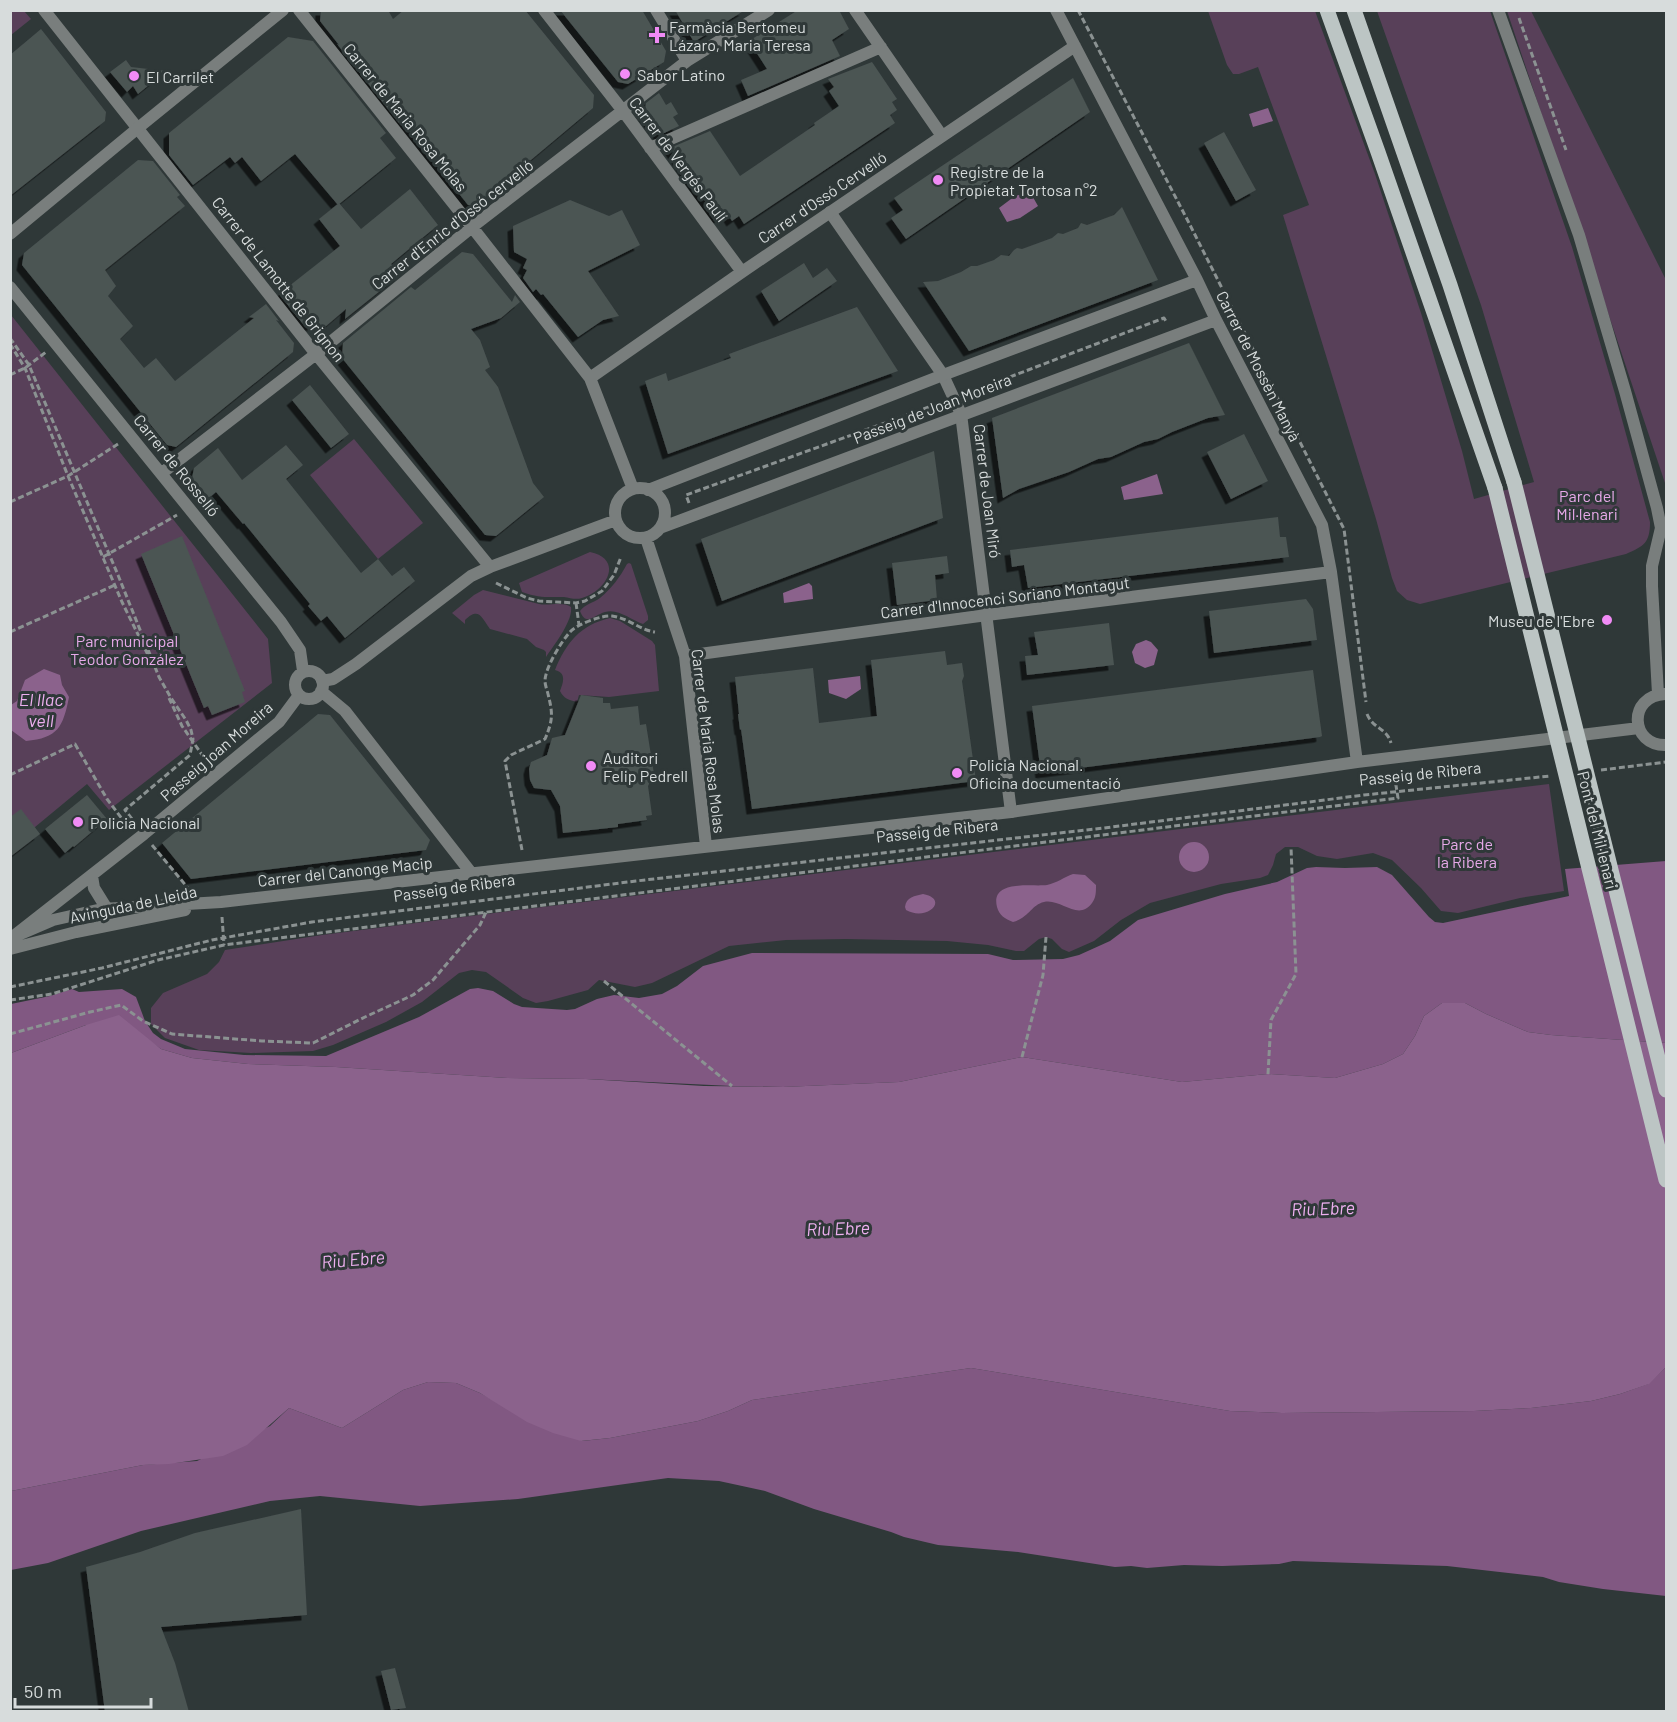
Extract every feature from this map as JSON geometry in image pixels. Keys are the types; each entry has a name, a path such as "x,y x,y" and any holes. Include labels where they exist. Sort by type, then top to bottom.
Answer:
{"main road":[{"name":"Pont del Mil·lenari","path":"1327,10 1495,488 1666,1180"},
{"name":"Pont del Mil·lenari","path":"1354,10 1450,285 1514,482 1666,1090"}],"street":[{"name":"Carrer de Lamotte de Grignon","path":"44,10 316,354 490,567"},
{"path":"10,234 283,10"},
{"name":"Carrer de Maria Rosa Molas","path":"299,10 590,378 633,489"},
{"name":"Carrer de Vergés Paulí","path":"544,10 623,111 742,272"},
{"path":"656,10 687,61"},
{"name":"Carrer d'Enric d'Ossó cervelló","path":"162,473 316,354 472,227 687,61 769,10"},
{"path":"855,10 942,136"},
{"name":"Carrer de Mossèn Manyà","path":"1056,10 1322,525 1331,572 1357,762"},
{"path":"1498,10 1579,235 1657,508 1661,528 1652,567 1652,586 1662,694 1642,704 1638,716 1642,734 1652,743 1666,745"},
{"name":"Carrer d'Ossó Cervelló","path":"590,378 1075,46"},
{"path":"650,148 880,47"},
{"name":"Carrer de Joan Miró","path":"830,212 943,375 961,414 1011,812"},
{"name":"Passeig de Joan Moreira","path":"648,490 943,375 1197,280"},
{"name":"Carrer de Rosselló","path":"10,287 281,622 300,650 303,671"},
{"name":"Passeig de Joan Moreira","path":"660,528 1216,320"},
{"path":"633,489 648,490 659,498 664,506 665,515 660,528 646,538 629,536 622,531 616,520 615,510 618,501 633,489"},
{"path":"472,874 345,711 322,686 318,674 314,671 303,671 295,681 299,695 312,698 322,686 356,664 471,576 616,520"},
{"name":"Carrer de Maria Rosa Molas","path":"646,538 685,656 706,846"},
{"name":"Carrer d'Innocenci Soriano Montagut","path":"685,656 1331,572"},
{"name":"Passeig joan Moreira","path":"14,937 279,722 299,695"},
{"name":"Passeig de Ribera","path":"472,874 1011,812 1357,762 1639,728"},
{"name":"Carrer del Canonge Macip","path":"221,902 472,874"},
{"name":"Avinguda de Lleida","path":"92,876 93,888 107,909"},
{"name":"Avinguda de Lleida","path":"14,937 53,921 107,909 221,902"},
{"name":"Avinguda de Lleida","path":"10,949 76,932 221,902"}],"path":[{"path":"694,515 686,495 954,398 1164,318 1172,336"},
{"path":"10,338 29,365 159,677 191,730 193,739 190,755 125,810 140,837"},
{"path":"10,375 25,368 56,343"},
{"path":"10,344 25,368 115,585 182,726 216,774"},
{"path":"10,502 68,476 132,435"},
{"path":"103,557 190,507"},
{"path":"496,583 527,598 539,601 576,603 585,601 602,591 614,575 621,557"},
{"path":"10,632 115,585"},
{"path":"576,603 579,625"},
{"path":"522,850 505,761 511,755 545,739 552,723 553,710 545,682 549,664 570,631 579,625 604,616 619,617 647,631 655,632"},
{"path":"10,775 75,744 107,799 189,889"},
{"path":"10,1000 52,993 158,960 224,945 1398,798 1392,758"},
{"path":"1597,770 1666,762"},
{"name":"Passeig de Ribera","path":"10,987 102,968 212,940 312,922 526,894 1551,776"},
{"path":"1268,1074 1271,1020 1296,974 1291,847"},
{"path":"221,902 224,945"},
{"path":"10,1034 121,1005 143,1021 172,1034 313,1043 413,995 433,980 480,925 486,912"},
{"path":"1022,1058 1043,975 1046,937"},
{"path":"604,981 732,1086"}],"green space":[{"path":"11,10 24,11 31,19 11,35"},
{"name":"Parc del Mil·lenari","path":"1208,11 1315,11 1375,174 1421,313 1474,499 1534,482 1481,305 1377,11 1490,11 1572,247 1615,394 1650,522 1649,535 1642,546 1626,554 1420,604 1407,600 1397,591 1283,215 1309,205 1258,67 1233,74 1227,65"},
{"path":"1507,11 1531,11 1666,280 1666,486"},
{"name":"Parc municipal Teodor González","path":"11,315 268,639 272,683 109,810 87,784 29,832 11,833"},
{"path":"354,439 423,523 378,559 310,475"},
{"path":"590,552 607,561 609,568 604,582 591,594 575,599 538,596 522,592 519,583"},
{"path":"629,563 648,620 643,624 620,613 610,611 591,619 582,616 580,611 604,594"},
{"path":"483,590 539,604 564,604 571,607 566,626 546,657 544,650 536,647 527,639 490,629 480,615 470,616 465,620 465,624 452,613"},
{"path":"610,618 620,621 655,645 659,691 609,697 579,695 577,702 567,699 560,691 563,676 555,670 559,660 575,636 582,630"},
{"name":"Parc de la Ribera","path":"1549,784 1564,891 1520,898 1458,913 1441,911 1392,860 1373,853 1337,859 1317,856 1298,847 1285,847 1276,854 1268,875 1221,884 1150,903 1121,920 1094,941 1069,952 1046,937 1039,939 1024,951 947,941 786,940 729,946 652,983 635,987 599,980 588,990 536,1003 523,998 486,972 472,970 459,973 422,1002 386,1022 333,1045 313,1051 251,1053 199,1050 165,1038 151,1024 151,1008 163,993 207,974 219,962 225,950 510,911"}],"shaded area":[{"path":"1666,861 1666,1043 1528,1032 1465,1003 1442,1003 1424,1016 1403,1054 1383,1064 1335,1078 1268,1074 1182,1082 1022,1057 899,1082 783,1087 507,1078 248,1064 192,1058 161,1049 144,1037 86,1025 11,1053 11,1004 72,989 79,992 122,989 136,997 145,1021 153,1033 185,1049 244,1055 326,1056 419,1017 470,989 493,991 522,1007 567,1010 614,995 639,998 662,994 677,986 703,966 752,953 988,954 1013,960 1063,959 1079,955 1110,941 1138,920 1225,894 1277,882 1307,868 1316,867 1377,867 1392,875 1429,917 1435,922 1443,923 1569,896 1565,869"},
{"path":"1666,1367 1666,1596 1603,1589 1543,1577 1447,1566 1293,1561 1279,1564 1222,1566 1115,1567 1018,1552 938,1545 814,1509 765,1491 719,1481 668,1478 518,1499 420,1506 320,1496 270,1501 141,1531 48,1563 11,1570 11,1491 143,1465 197,1461 270,1426 289,1408 342,1428 403,1390 428,1382 456,1383 582,1441 610,1438 698,1421 752,1400 971,1368 1230,1411 1282,1413 1474,1411 1531,1408 1591,1401 1648,1384"}],"water":[{"path":"1268,108 1273,121 1253,127 1249,114"},
{"path":"1030,192 1038,206 1020,218 1007,222 999,208 1015,196"},
{"path":"1157,474 1163,494 1124,500 1121,487"},
{"path":"809,583 812,586 813,599 784,603 783,593"},
{"path":"1146,640 1158,650 1154,665 1145,668 1135,663 1132,652 1136,644"},
{"name":"El llac vell","path":"44,669 60,675 62,685 69,697 67,707 61,723 52,734 26,741 11,730 11,705 17,701 25,680"},
{"path":"860,676 861,689 846,699 829,693 828,680"},
{"path":"1194,842 1200,843 1208,851 1208,863 1200,871 1194,872 1188,871 1180,863 1179,857 1180,851 1188,843"},
{"path":"1073,874 1085,875 1096,885 1094,899 1087,908 1075,910 1057,903 1044,902 1013,922 1007,920 998,910 997,898 1006,888 1047,885"},
{"path":"923,894 935,900 933,908 921,913 906,910 909,899"},
{"name":"Riu Ebre","path":"1442,1003 1465,1003 1528,1032 1666,1043 1666,1367 1649,1384 1591,1401 1531,1408 1474,1411 1282,1413 1230,1411 971,1368 752,1400 698,1421 610,1438 581,1441 527,1422 480,1393 456,1383 428,1382 403,1390 342,1428 289,1408 247,1445 223,1456 169,1464 143,1465 11,1491 11,1053 86,1025 119,1015 161,1049 192,1058 248,1064 507,1078 783,1087 899,1082 1022,1057 1182,1082 1268,1074 1335,1078 1383,1064 1403,1054 1424,1016"}],"building":[{"path":"321,10 388,10 393,19 404,10 525,10 594,95 593,108 476,206 468,205 337,44 339,45 320,21"},
{"path":"560,10 642,10 666,51 664,62 628,84 618,82"},
{"path":"675,10 745,10 694,42"},
{"path":"798,10 839,10 849,29 832,40 840,56 748,96 741,80 767,69 749,41"},
{"path":"41,29 106,112 105,121 10,196 10,55"},
{"path":"288,37 313,41 386,133 380,138 396,158 338,205 295,154 261,181 242,157 235,163 230,157 193,185 169,155 169,133"},
{"path":"126,60 131,67 166,71 138,94 133,86 127,92 110,72"},
{"path":"872,62 897,99 892,102 897,110 890,115 895,123 744,224 739,216 732,221 727,213 717,219 670,148 710,131 740,176 839,106 829,91 834,87 828,79"},
{"path":"1073,78 1090,112 906,239 891,218 903,210 894,198"},
{"path":"659,93 666,105 671,102 678,114 673,117 679,126 660,135 644,115 646,103"},
{"path":"1224,132 1256,190 1236,201 1204,143"},
{"path":"138,160 153,161 180,195 177,197 185,206 105,270 116,286 108,296 133,326 120,339 144,368 156,358 175,381 254,318 249,317 266,304 294,343 293,352 176,447 167,445 22,265 24,253"},
{"path":"410,189 438,225 391,264 400,275 345,319 346,309 325,327 303,324 279,294 340,246 319,219 339,203 361,229"},
{"path":"570,200 609,216 622,210 640,245 588,271 619,316 603,320 578,337 543,294 541,295 536,289 533,292 523,278 527,270 523,268 527,259 514,252 513,226"},
{"path":"1122,207 1158,280 969,351 923,282 938,281 971,266 994,260 1001,255 1009,256 1017,248 1022,249 1052,238 1058,233 1063,234 1078,228 1081,223 1087,225 1114,215"},
{"path":"462,252 473,254 512,302 515,295 520,302 501,318 471,329 480,340 490,367 485,370 498,387 533,483 544,497 496,536 485,535 342,358 343,343 411,287 415,290"},
{"path":"804,263 813,278 827,268 837,281 779,321 761,291"},
{"path":"857,307 898,371 668,454 645,381 666,373 668,381 731,358 729,354"},
{"path":"1189,343 1225,415 1208,418 1111,457 1098,459 1069,472 1019,489 1003,498 992,418"},
{"path":"310,385 349,434 331,448 292,400"},
{"path":"1244,434 1268,481 1231,499 1207,452"},
{"path":"286,445 303,465 286,479 361,573 378,559 392,576 404,567 415,581 345,638 327,616 321,621 308,606 310,604 216,492 209,498 192,478 194,468 218,448 242,480"},
{"path":"934,451 943,518 722,601 701,539"},
{"path":"1278,517 1280,537 1286,537 1289,557 1028,588 1024,565 1012,567 1010,550"},
{"path":"182,536 245,691 242,692 245,702 212,715 208,706 204,708 141,554"},
{"path":"947,556 949,573 935,575 937,600 897,605 892,563"},
{"path":"1306,599 1313,609 1317,640 1214,653 1209,611"},
{"path":"1109,623 1114,665 1027,675 1025,656 1038,655 1034,632"},
{"path":"945,651 947,665 962,663 964,676 962,681 976,781 752,809 740,730 735,677 813,668 819,723 877,716 871,660"},
{"path":"1313,670 1322,736 1320,737 1041,773 1032,706"},
{"name":"Auditori Felip Pedrell","path":"581,695 603,698 603,703 610,703 611,709 638,706 640,725 646,724 654,774 648,786 652,815 646,816 647,820 618,824 618,827 563,833 560,806 551,790 534,788 530,780 531,762 547,755 552,738 565,735"},
{"path":"318,714 330,715 430,840 426,850 191,879 162,843"},
{"name":"Policia Nacional","path":"87,795 107,819 65,853 45,829"},
{"path":"21,809 40,834 10,857 10,817"},
{"path":"301,1509 307,1615 161,1627 175,1663 189,1712 105,1712 86,1567 195,1533"},
{"path":"395,1668 406,1708 391,1710 381,1671"}],"place":[{"name":"Farmàcia Bertomeu Lázaro, Maria Teresa","path":"657,35"},
{"name":"Sabor Latino","path":"625,74"},
{"name":"El Carrilet","path":"134,76"},
{"name":"Registre de la Propietat Tortosa n°2","path":"938,180"},
{"name":"Museu de l'Ebre","path":"1607,620"},
{"name":"Auditori Felip Pedrell","path":"591,766"},
{"name":"Policia Nacional. Oficina documentació","path":"957,773"},
{"name":"Policia Nacional","path":"78,822"}]}
